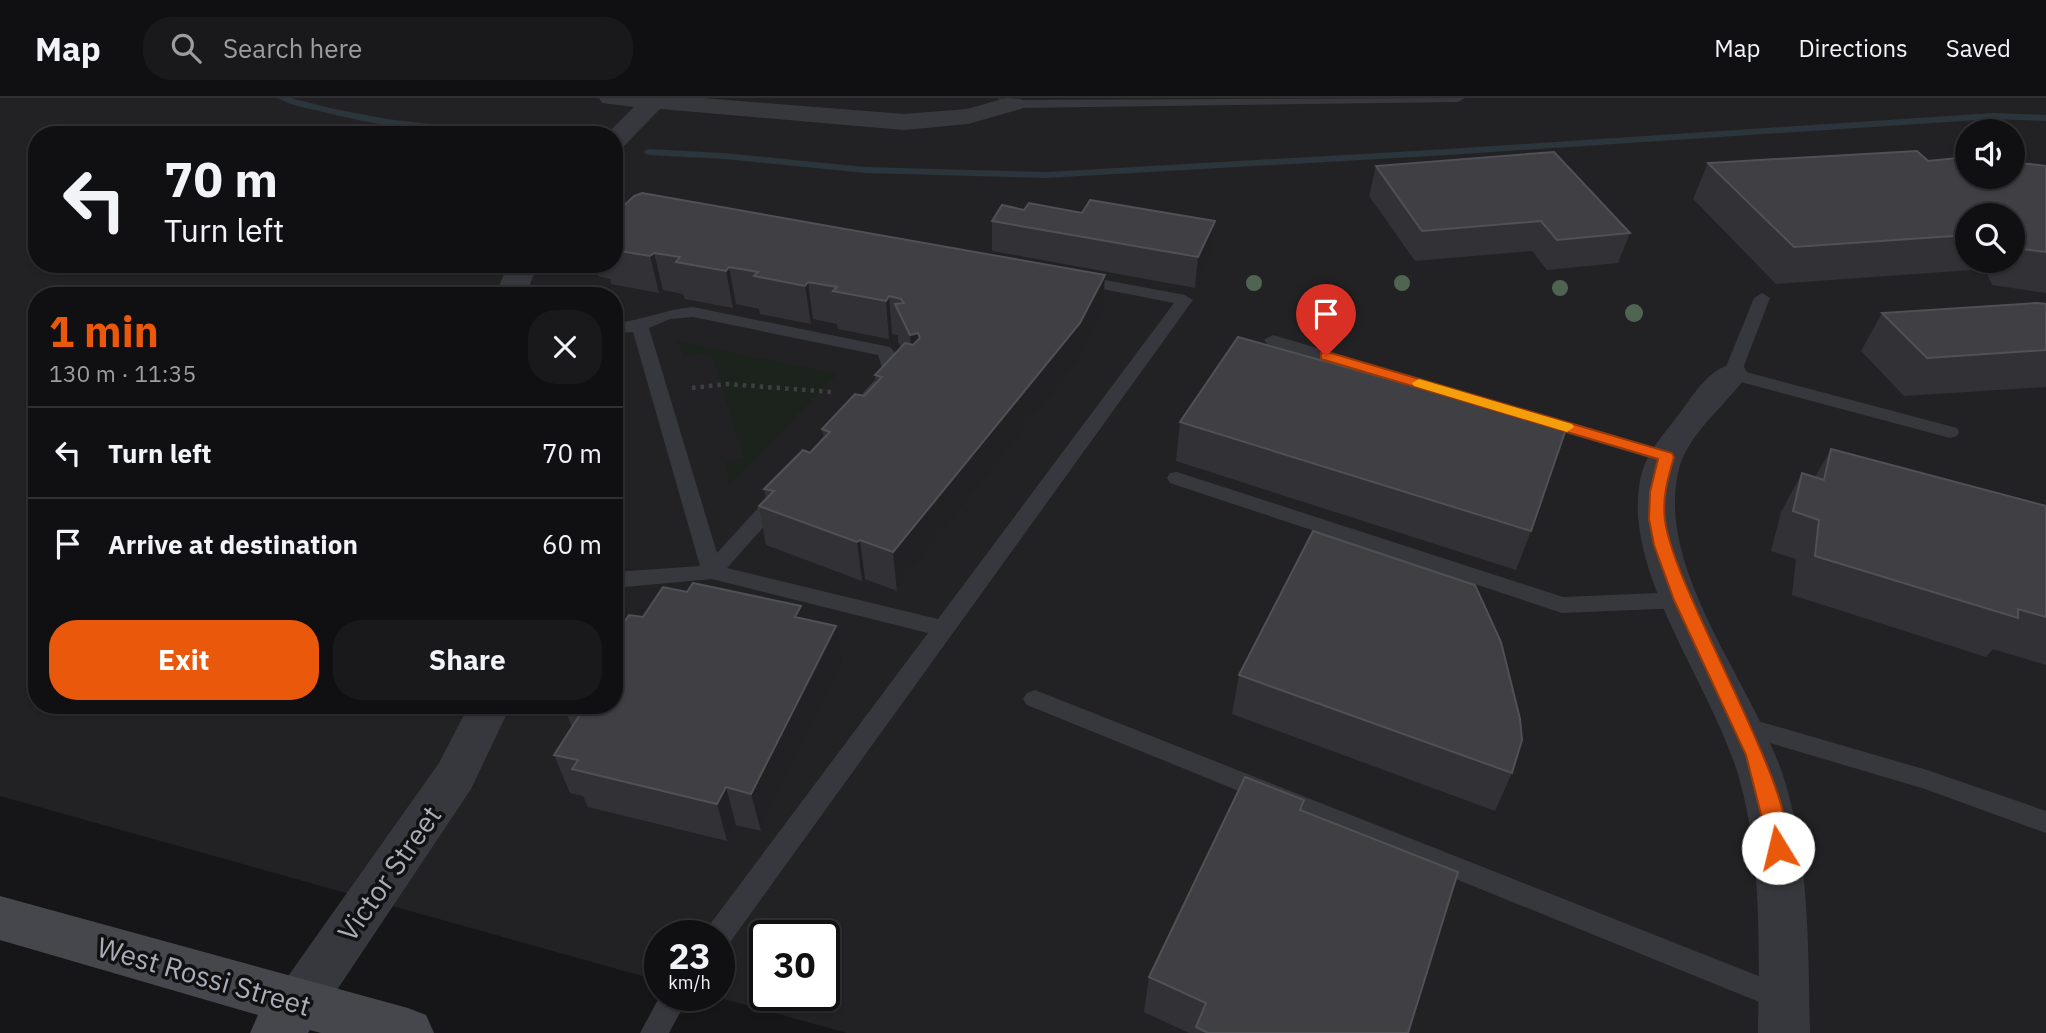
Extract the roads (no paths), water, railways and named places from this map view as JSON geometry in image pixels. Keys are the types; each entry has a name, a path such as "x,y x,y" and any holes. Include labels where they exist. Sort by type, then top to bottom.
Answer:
{"main road":[{"name":"West Rossi Street","path":"0,918 288,1018 408,1033"}],"street":[{"path":"611,98 904,122 968,116 1008,101"},
{"path":"623,132 653,102"},
{"path":"1732,374 1720,384 1666,457 1660,473 1657,519 1662,545 1682,600 1744,726 1776,828 1783,914 1784,1016"},
{"name":"Victor Street","path":"288,1018 455,776 485,714"}],"lane":[{"path":"1008,101 1458,98"},
{"path":"730,920 1185,300 1053,276"},
{"path":"1762,298 1732,374 1950,432"},
{"path":"623,327 640,326 667,314 693,312 884,351 890,357 892,372 712,572"},
{"path":"640,326 712,572"},
{"path":"1273,341 1666,457"},
{"path":"1177,478 1562,605 1682,600"},
{"path":"623,579 712,572 943,629"},
{"path":"1035,699 1784,1016"},
{"path":"1744,726 1927,780 2046,822"},
{"path":"654,1033 666,1011"}],"waterway":[{"path":"282,98 334,112 422,126"},
{"path":"648,152 724,156 865,170 1047,175 1993,116 2046,118"}]}
